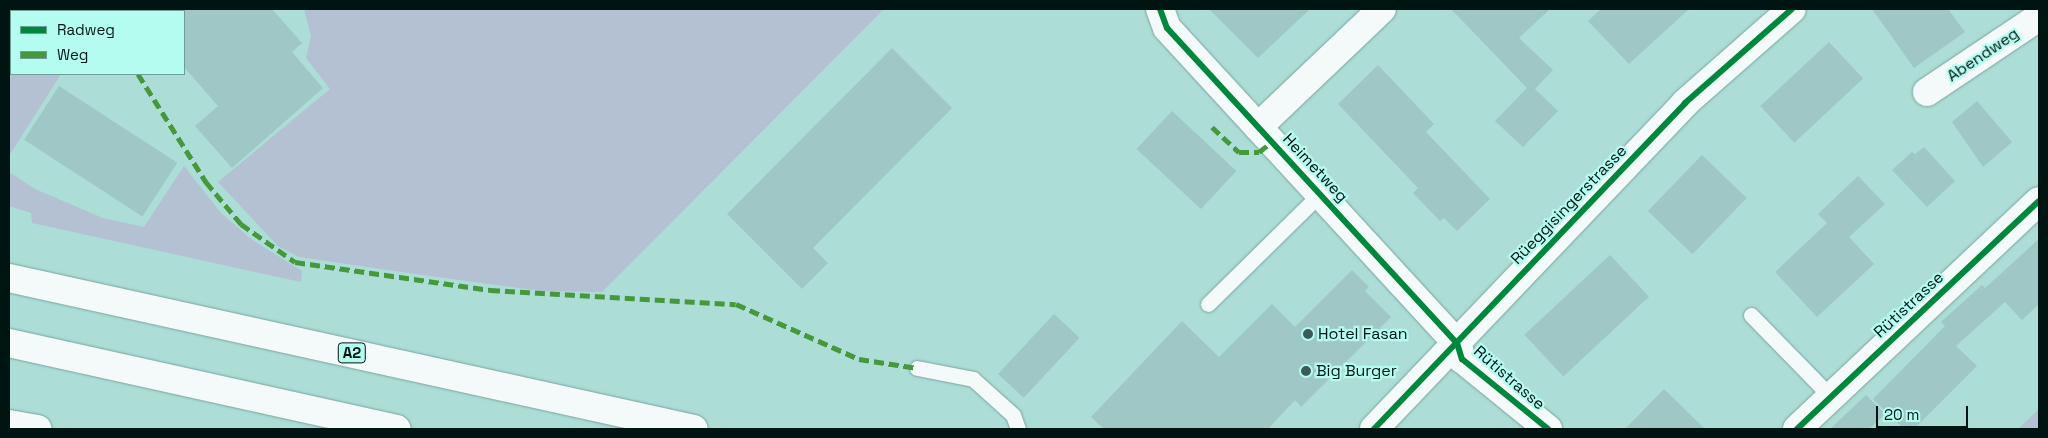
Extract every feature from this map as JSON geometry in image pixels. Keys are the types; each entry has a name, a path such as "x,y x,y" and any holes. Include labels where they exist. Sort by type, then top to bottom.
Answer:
{"main road":[{"name":"Heimetweg","path":"1160,9 1167,28 1457,343"},
{"path":"1258,127 1382,9"},
{"name":"Rüeggisingerstrasse","path":"1374,429 1685,103 1792,9"},
{"name":"Abendweg","path":"1927,92 2039,17"},
{"name":"Rütistrasse","path":"1797,429 2039,202"},
{"name":"A2","path":"9,278 694,429"},
{"path":"9,343 397,429"},
{"name":"Rütistrasse","path":"1457,343 1462,360 1548,429"},
{"path":"9,424 38,429"}],"lane":[{"path":"1208,304 1320,194"},
{"path":"1751,315 1832,397"},
{"path":"917,368 972,379 1013,415 1018,429"}],"shaded area":[{"path":"304,9 884,9 602,292 542,291 430,276 299,257 278,246 218,182 330,89 306,58 311,36"},
{"path":"9,24 10,75 60,75 9,156"},
{"path":"184,166 221,213 251,239 302,271 301,282 32,223 31,213 9,206 9,172 35,189 103,218 144,227"},
{"path":"2039,409 2039,429 2018,429"}],"building":[{"path":"272,9 302,43 292,52 323,88 232,168 195,126 218,106 185,68 184,10"},
{"path":"1209,9 1310,9 1258,58"},
{"path":"1451,9 1550,9 1519,38 1553,70 1535,89 1558,111 1523,147 1495,121 1527,88"},
{"path":"1601,9 1689,9 1629,64 1588,21"},
{"path":"1872,9 1948,9 1965,32 1914,68"},
{"path":"1829,42 1863,79 1794,143 1760,106"},
{"path":"892,48 952,108 813,248 828,263 802,289 727,214"},
{"path":"1378,65 1434,124 1426,132 1490,199 1457,231 1444,218 1440,221 1413,193 1418,188 1338,104"},
{"path":"59,86 177,163 142,216 24,140"},
{"path":"1977,101 2012,142 1983,167 1952,122"},
{"path":"1172,111 1236,171 1201,209 1137,149"},
{"path":"1924,147 1955,181 1927,207 1892,170 1912,152 1915,154"},
{"path":"1702,155 1747,198 1692,254 1648,211"},
{"path":"1858,176 1885,204 1849,237 1874,264 1817,317 1775,272 1827,223 1818,214"},
{"path":"2039,239 2039,304 2022,320 2005,302 1956,346 1977,366 1914,429 1904,429 1873,399 1945,326 1941,322 1982,285 1985,288"},
{"path":"1610,255 1649,297 1563,376 1524,335"},
{"path":"1352,270 1369,287 1365,291 1391,317 1301,407 1295,400 1268,429 1104,429 1091,417 1182,321 1219,357 1272,304 1295,327"},
{"path":"1054,314 1080,338 1024,398 998,374"},
{"path":"1664,389 1705,429 1625,429"},
{"path":"1866,395 1885,414 1869,429 1830,429"}],"marked path":[{"path":"139,75 206,182 241,224 295,262 490,290 736,304 859,359 917,368"},
{"path":"1212,127 1239,152 1259,152 1272,142"}],"cycle path":[{"path":"1160,9 1167,28 1457,343 1462,359 1548,429"},
{"path":"1374,429 1685,103 1792,9"},
{"path":"1797,429 2039,201"}],"place":[{"name":"Hotel Fasan","path":"1308,334"},
{"name":"Big Burger","path":"1306,371"}]}
